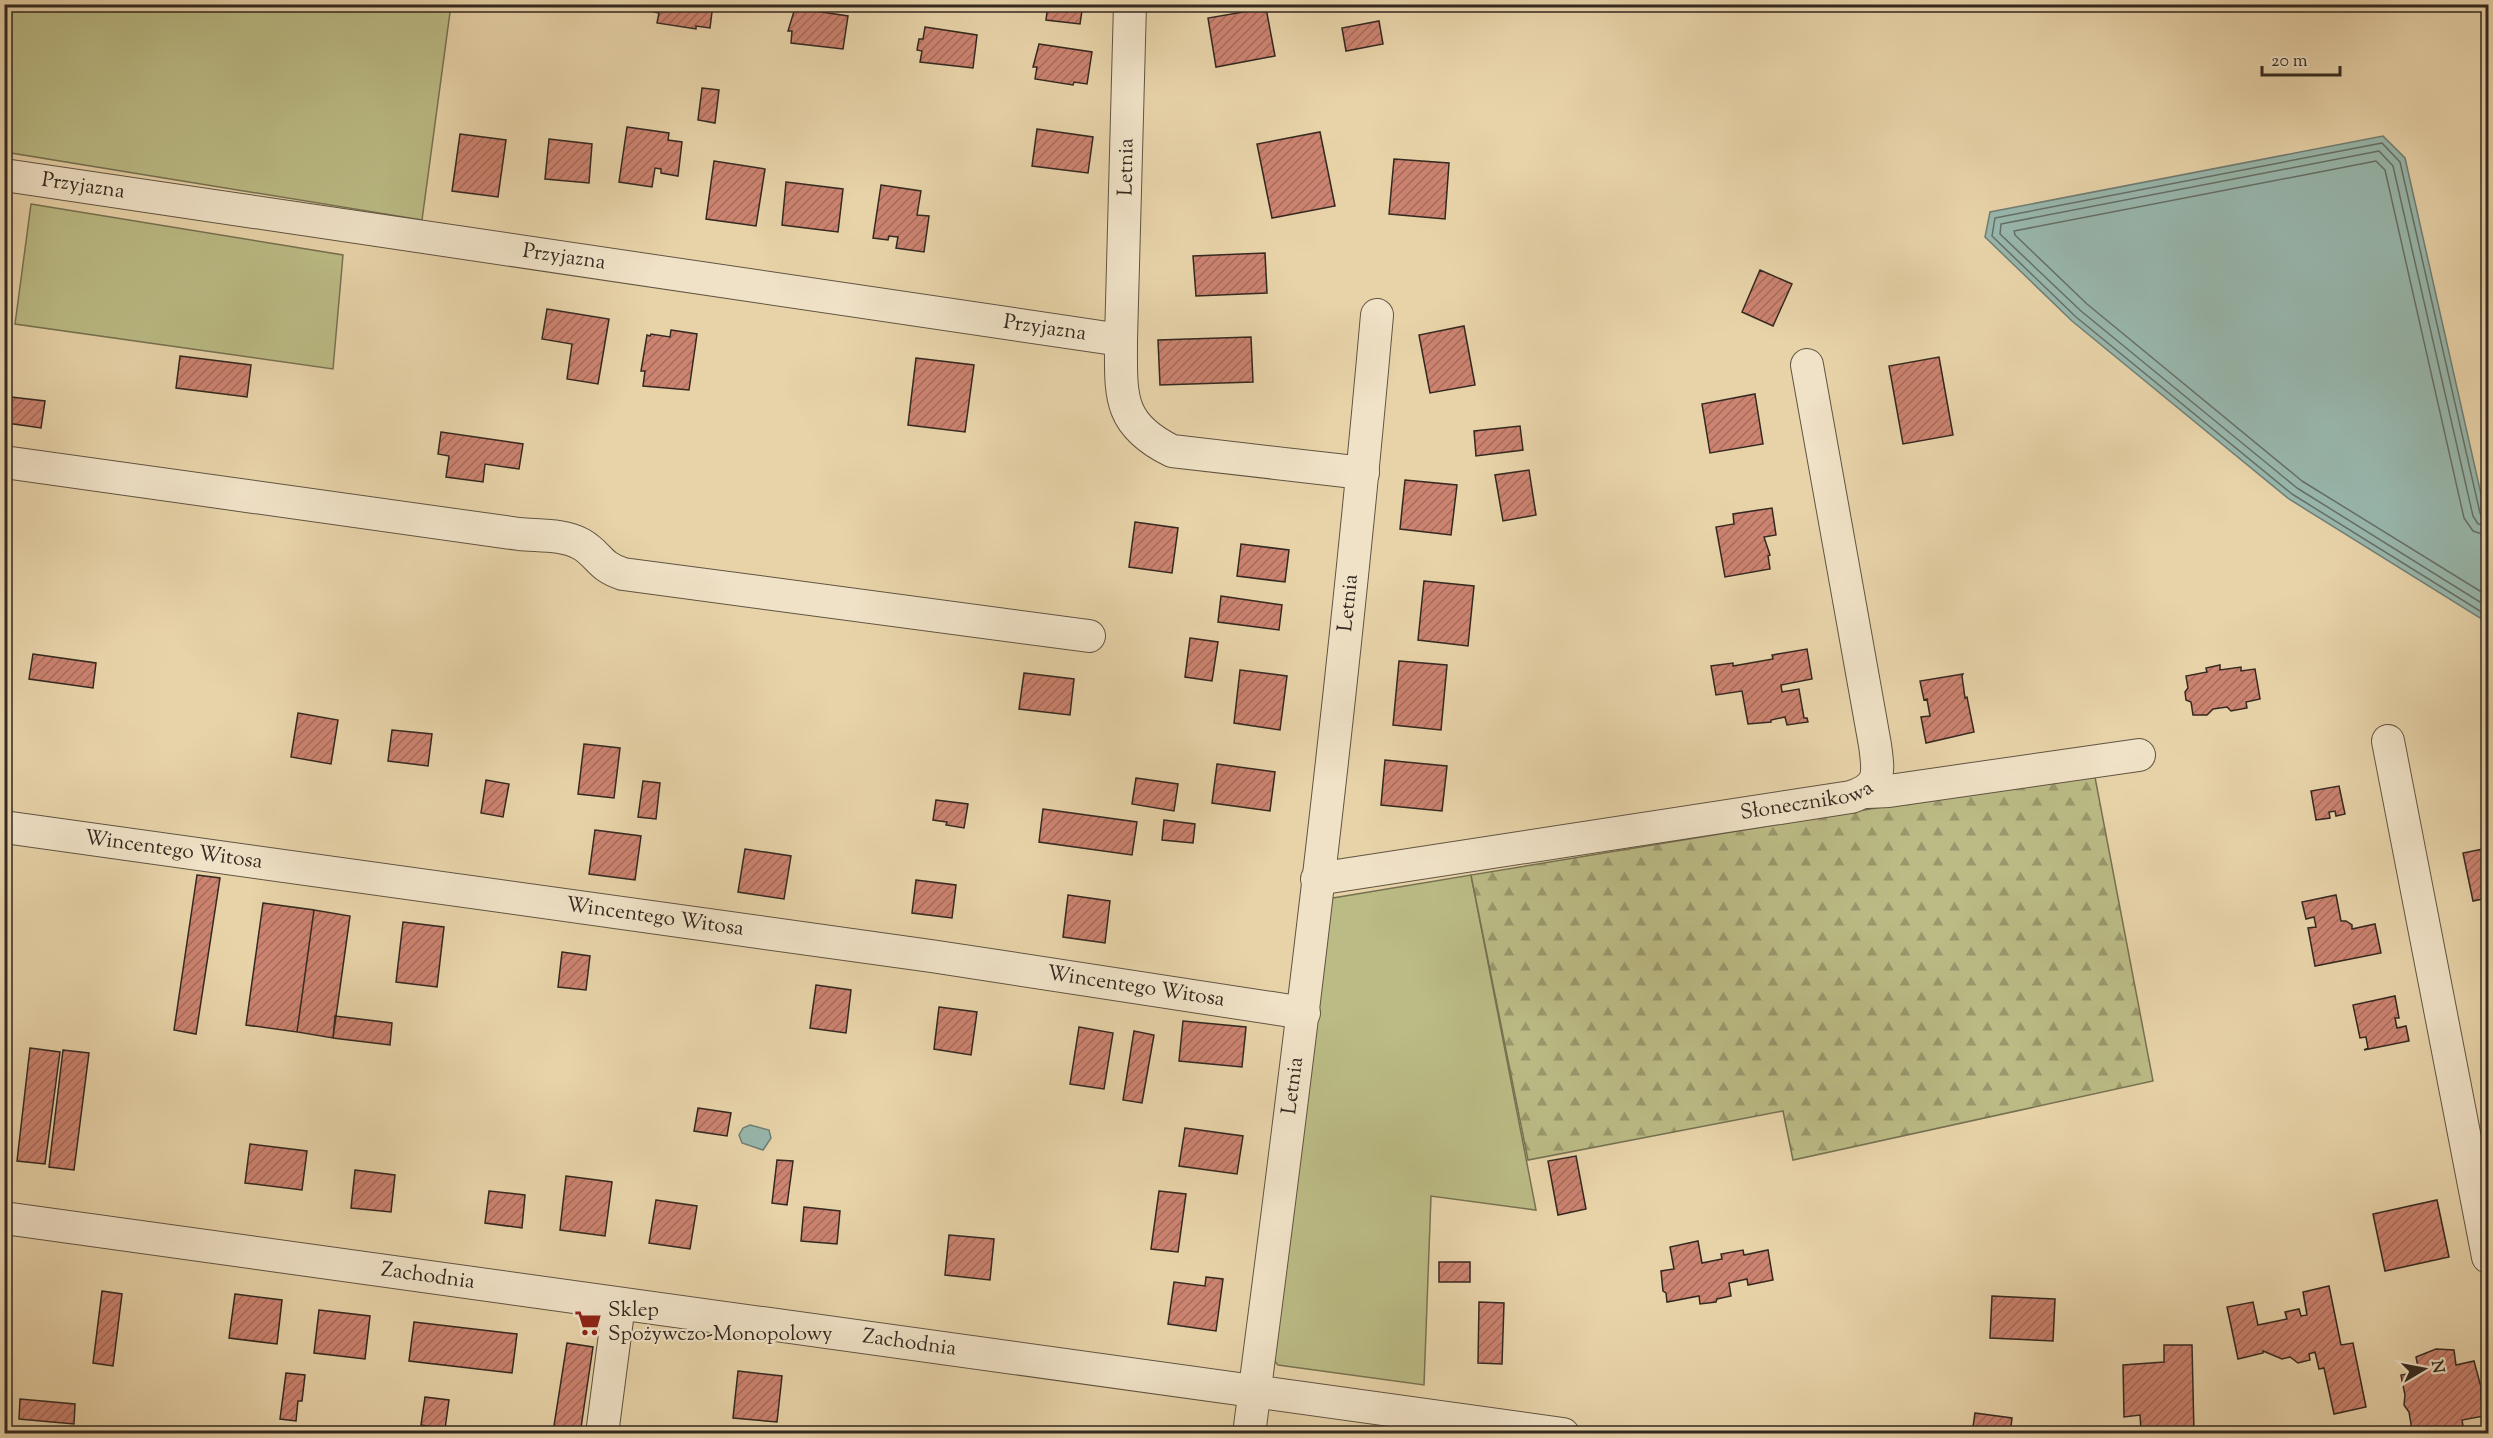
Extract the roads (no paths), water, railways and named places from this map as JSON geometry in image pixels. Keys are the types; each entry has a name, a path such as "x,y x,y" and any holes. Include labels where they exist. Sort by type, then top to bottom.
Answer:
{"street":[{"name":"Letnia","path":"1130,4 1121,340 1122,389 1126,410 1137,426 1152,441 1172,451 1363,473 1304,1013 1249,1434"},
{"name":"Przyjazna","path":"4,175 1121,340"},
{"path":"1363,473 1377,315"},
{"name":"Słonecznikowa","path":"1317,879 1851,797 1867,792 1876,782 1876,756 1807,365"},
{"path":"4,462 519,534 560,537 581,544 607,569 623,574 1089,636"},
{"path":"2388,741 2488,1257"},
{"path":"1867,792 1889,791 2139,755"},
{"name":"Wincentego Witosa","path":"4,827 931,956 1304,1013"},
{"name":"Zachodnia","path":"4,1218 1563,1434"},
{"path":"602,1434 619,1304"}],"water":[{"path":"2383,136 2405,158 2488,525 2488,623 2289,499 2072,321 1985,237 1990,212"},
{"path":"750,1125 769,1130 771,1138 763,1150 742,1143 739,1135 743,1128"}],"place":[{"name":"Sklep Spożywczo-Monopolowy","path":"588,1323"}]}
